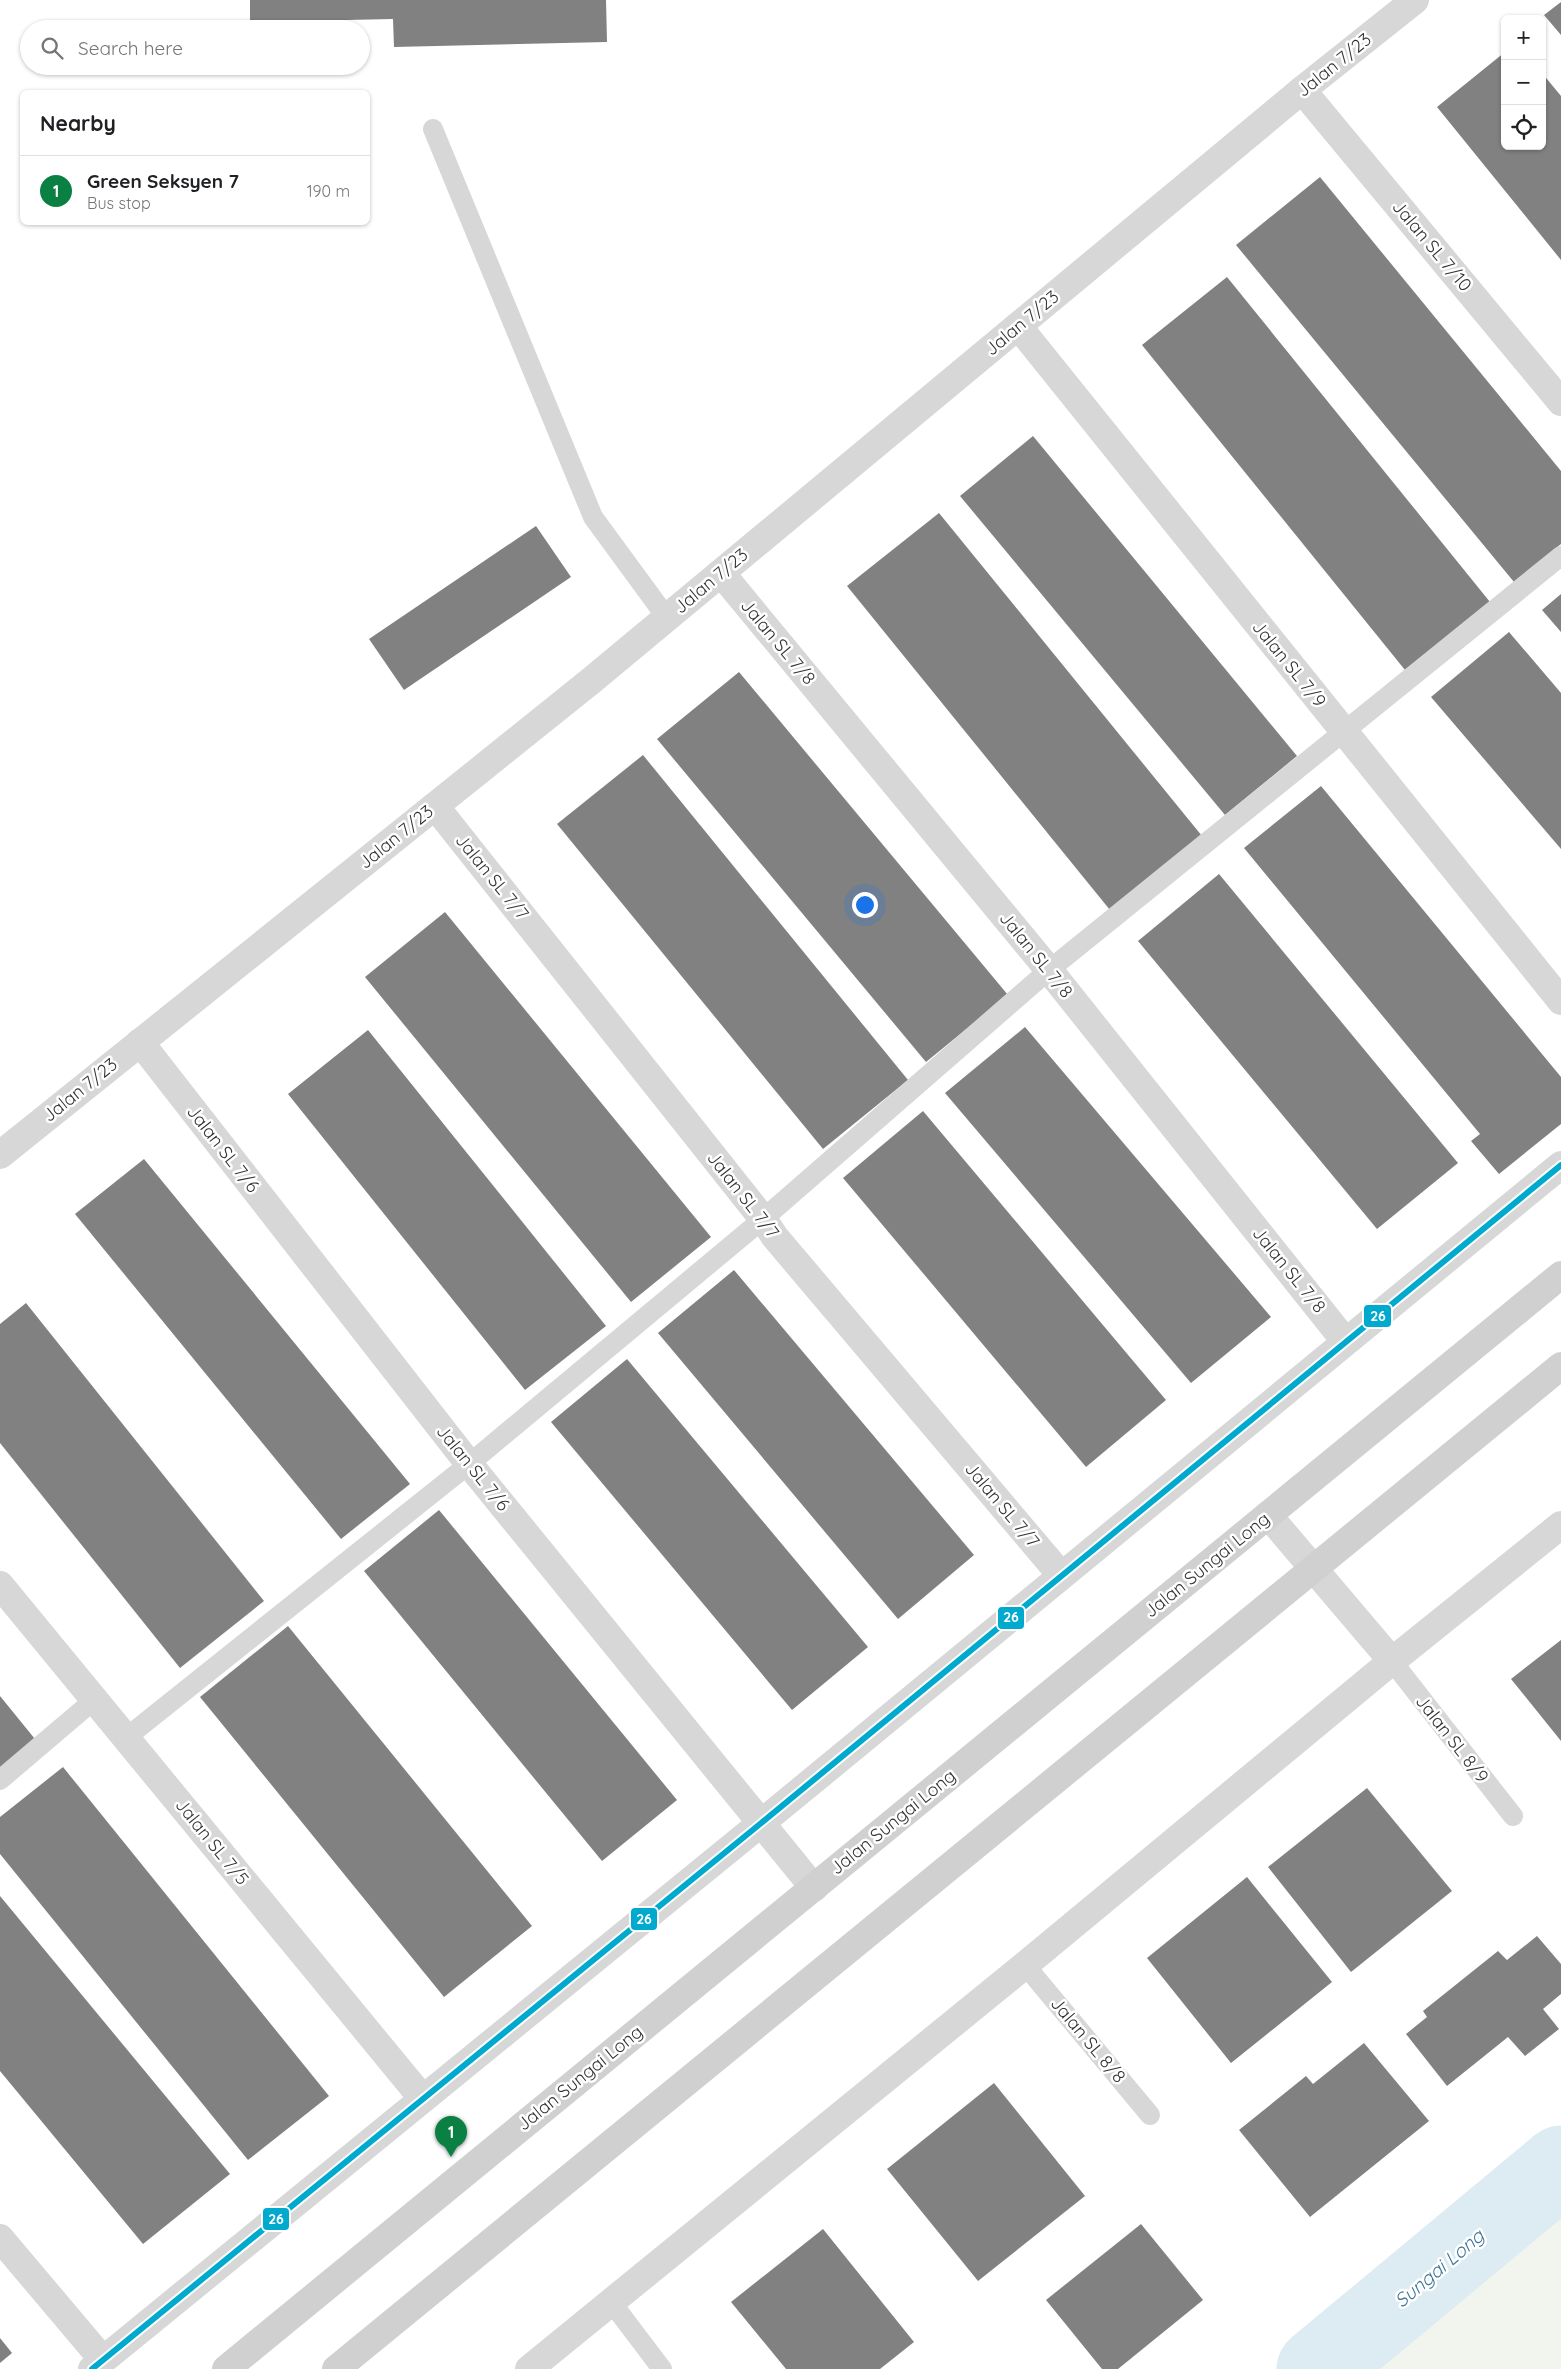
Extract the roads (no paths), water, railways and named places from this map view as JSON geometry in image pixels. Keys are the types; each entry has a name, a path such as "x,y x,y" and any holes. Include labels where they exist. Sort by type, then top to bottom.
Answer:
{"street":[{"name":"Jalan 7/23","path":"0,1155 668,618 1302,90 1415,0"},
{"name":"Jalan SL 7/10","path":"1302,90 1561,402"},
{"name":"Jalan SL 7/9","path":"1018,326 1561,1001"},
{"name":"Jalan SL 7/8","path":"721,573 1049,970 1345,1341"},
{"name":"Jalan SL 7/7","path":"435,806 763,1218 775,1236 1061,1575"},
{"name":"Jalan SL 7/6","path":"140,1042 469,1464 814,1888"},
{"path":"0,2238 97,2365 760,1824 1561,1165"},
{"name":"Jalan Sungai Long","path":"226,2369 1561,1275"},
{"path":"336,2369 1561,1366"},
{"path":"1268,1515 1392,1661"},
{"path":"529,2369 612,2303 741,2194 1025,1965 1392,1661 1561,1525"},
{"name":"Jalan SL 7/5","path":"0,1585 423,2099"}],"lane":[{"path":"433,129 593,517 668,618"},
{"path":"127,1737 469,1464 763,1218 1049,970 1561,556"},
{"name":"Jalan SL 8/9","path":"1392,1661 1513,1816"},
{"path":"0,1780 94,1700"},
{"name":"Jalan SL 8/8","path":"1025,1965 1150,2115"},
{"path":"612,2303 662,2369"}],"waterway":[{"name":"Sungai Long","path":"1317,2369 1561,2166"}],"place":[{"name":"Green Seksyen 7","path":"451,2157"}]}
